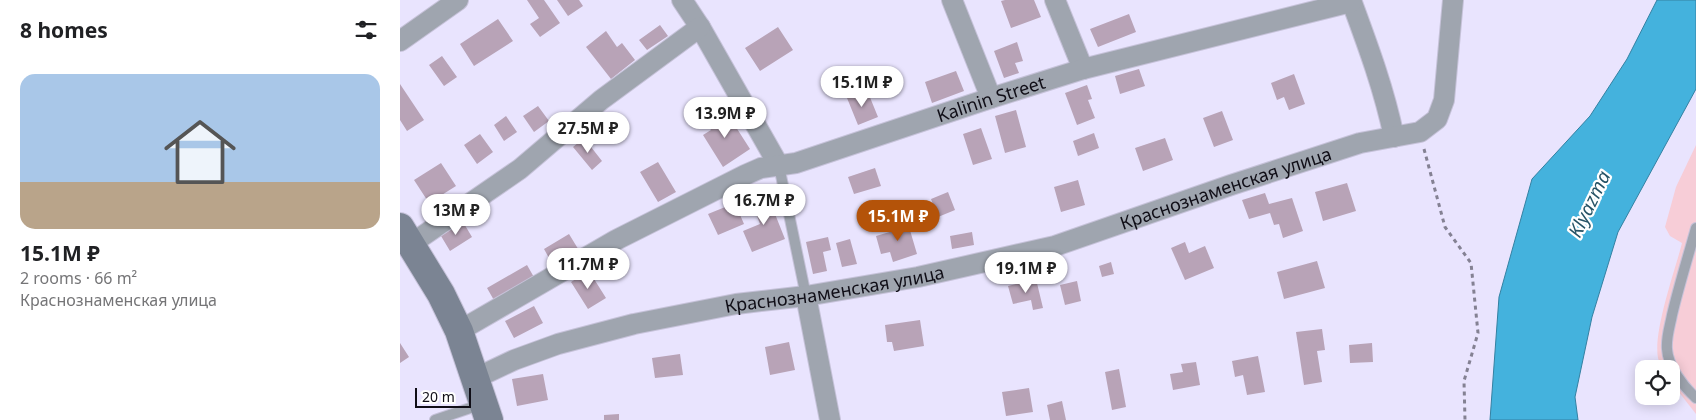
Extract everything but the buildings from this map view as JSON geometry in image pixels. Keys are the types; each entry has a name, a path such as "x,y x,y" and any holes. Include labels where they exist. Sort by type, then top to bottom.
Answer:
{"main road":[{"path":"406,235 441,294 459,331 483,401"}],"street":[{"path":"400,40 458,0"},
{"path":"682,0 700,27 779,166"},
{"path":"952,0 991,98"},
{"path":"1055,0 1083,69"},
{"path":"1420,132 1437,119 1444,100 1453,0"},
{"path":"1351,1 1378,73 1388,106 1394,137"},
{"name":"Kalinin Street","path":"459,331 616,240 761,168 805,160 1083,69 1351,1"},
{"path":"406,235 520,169 601,100 700,27"},
{"name":"Краснознаменская улица","path":"483,401 514,360 558,344 634,324 736,304 806,296 918,277 1055,246 1249,179 1360,144 1420,132"},
{"path":"806,296 830,420"}],"lane":[{"path":"779,166 806,296"},
{"path":"1696,228 1675,300 1666,350 1686,389 1696,398"},
{"path":"435,420 483,401"}],"path":[{"path":"1420,132 1445,227 1471,263 1478,334 1464,381 1465,420"}],"shaded area":[{"path":"1696,145 1696,414 1680,394 1680,360 1659,360 1658,358 1657,346 1662,317 1682,243 1670,236 1665,227 1676,187"}],"water":[{"name":"Klyazma","path":"1657,0 1696,0 1696,89 1618,232 1592,317 1575,397 1578,420 1490,420 1499,297 1532,179 1590,116 1627,59"}]}
